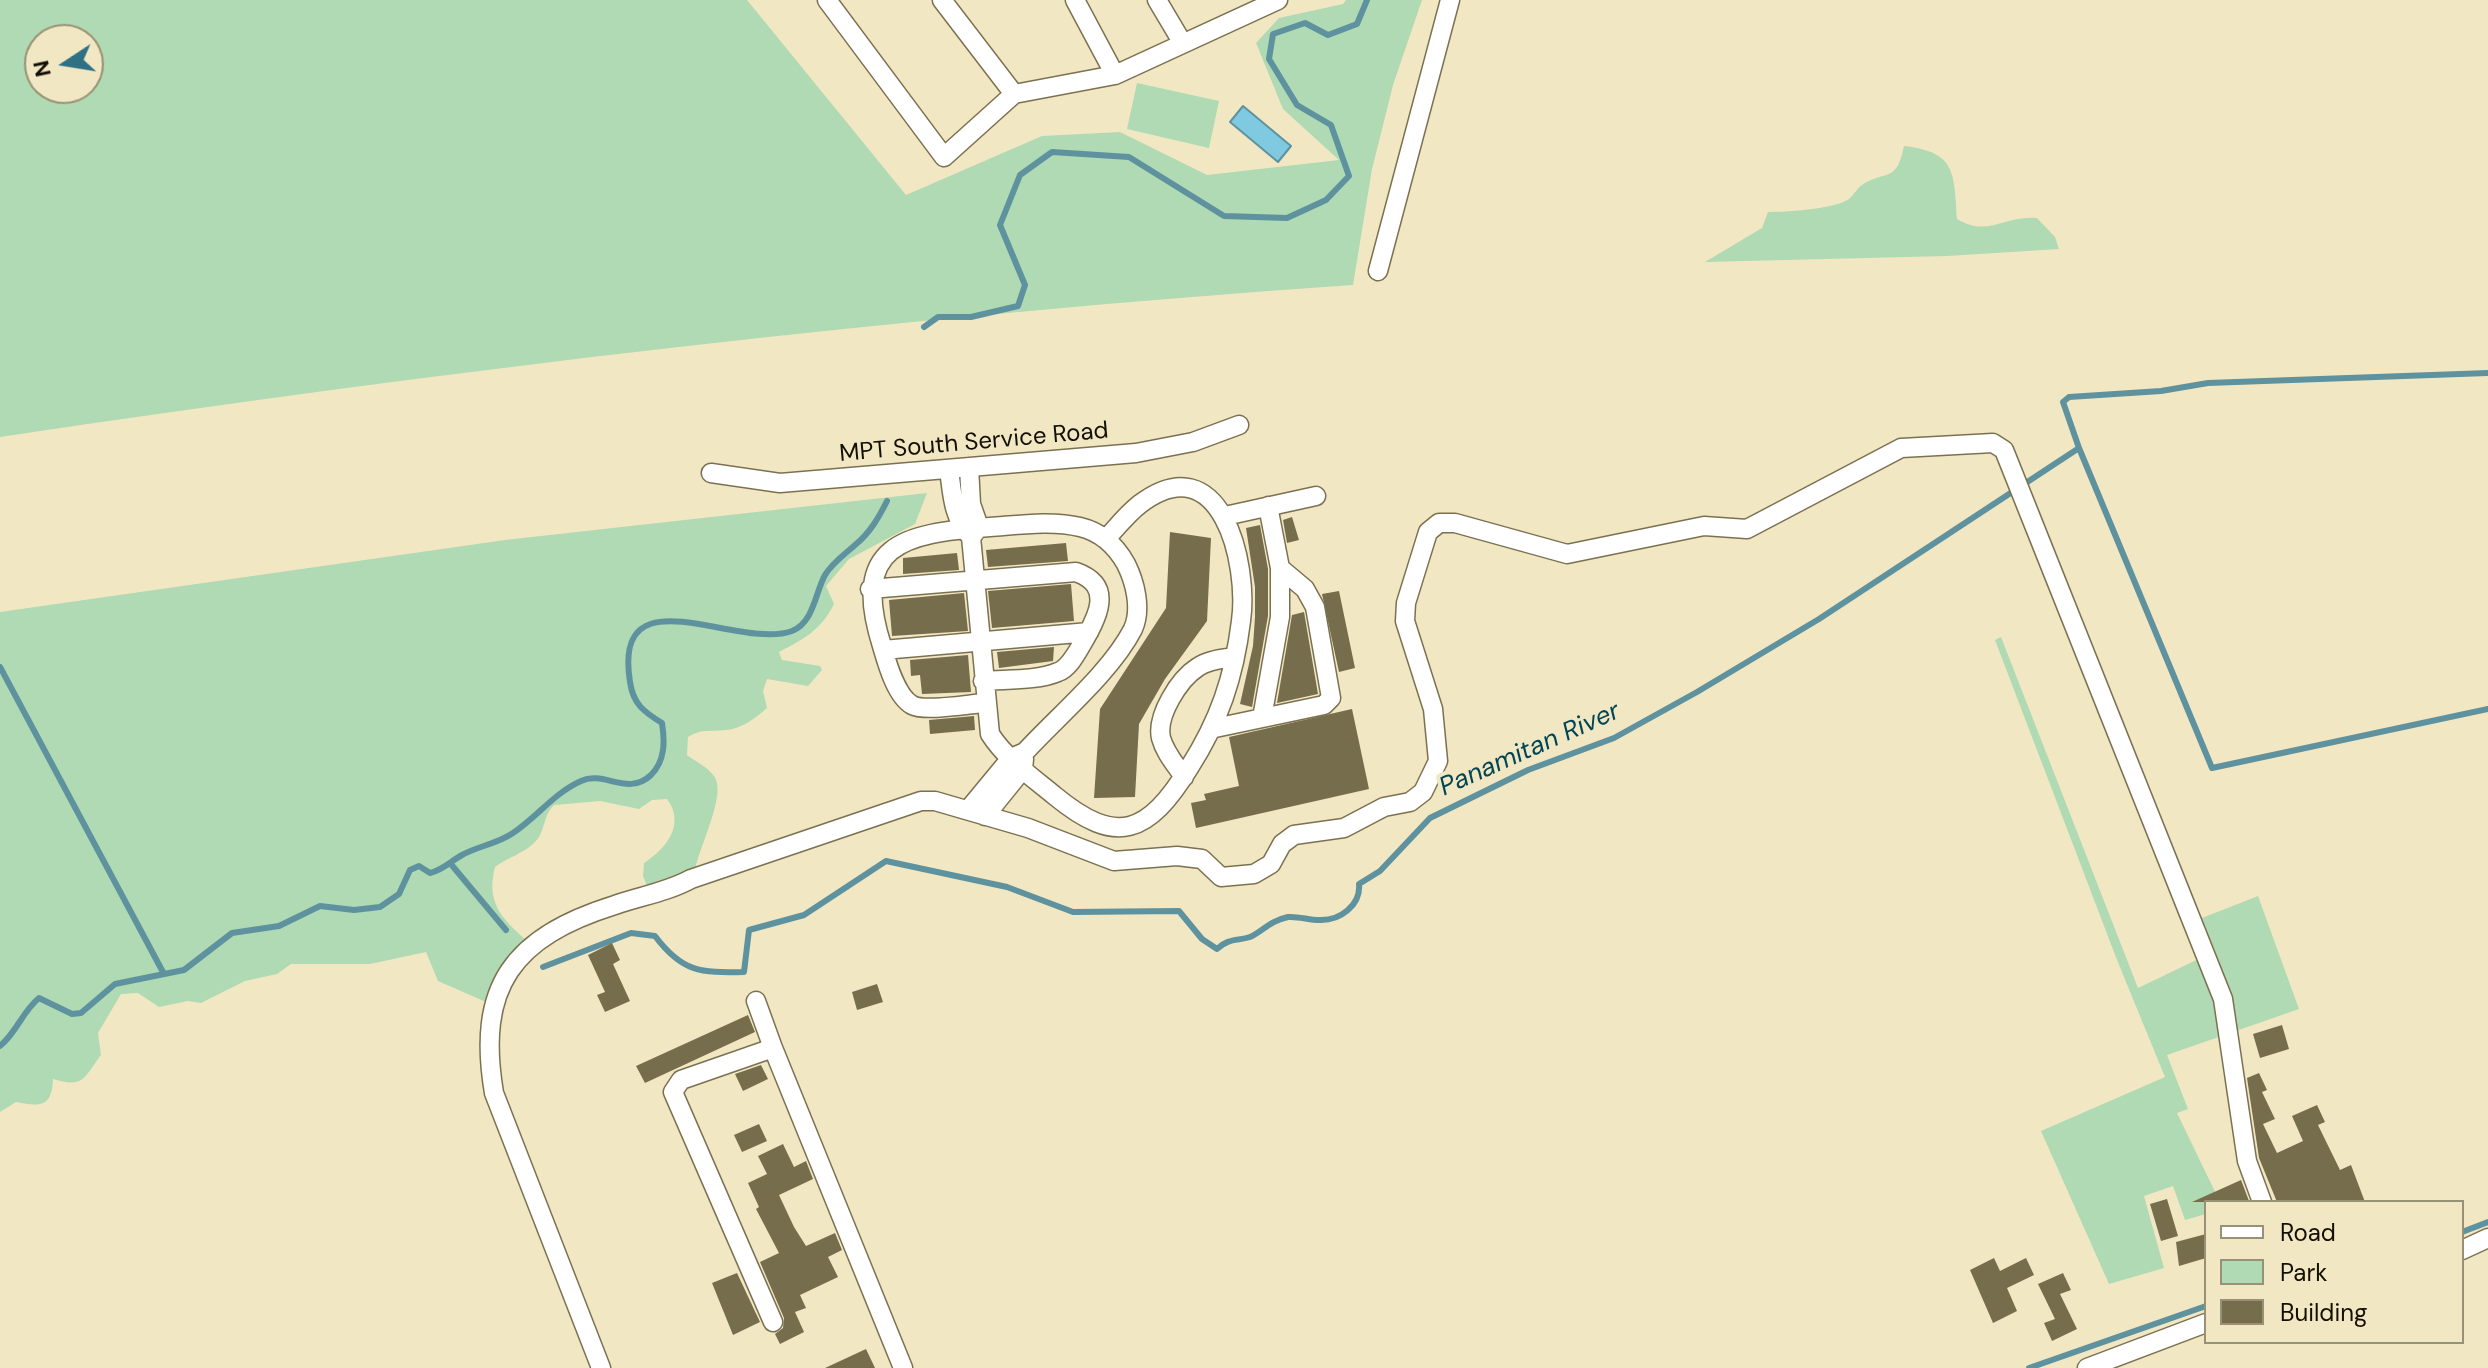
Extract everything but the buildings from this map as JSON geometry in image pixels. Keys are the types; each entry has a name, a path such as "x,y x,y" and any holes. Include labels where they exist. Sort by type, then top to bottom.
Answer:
{"street":[{"path":"827,0 944,157 1014,94 1115,75 1256,4 1278,0"},
{"path":"942,0 1014,94"},
{"path":"1075,0 1115,75"},
{"path":"1157,0 1182,42"},
{"path":"1378,271 1450,0"},
{"name":"MPT South Service Road","path":"711,473 780,483 949,469 1154,450 1239,425"},
{"path":"601,1368 494,1093 488,1035 492,1006 502,977 551,931 614,905 671,889 691,879 905,805 935,801 1114,861 1177,856 1202,859 1221,877 1254,874 1271,864 1282,844 1294,835 1344,828 1384,807 1410,802 1423,792 1438,761 1433,709 1405,621 1422,544 1428,532 1439,523 1455,523 1567,554 1704,526 1747,529 1901,448 1993,443 2004,450 2223,999 2247,1161 2261,1200"},
{"path":"969,467 974,580 984,703 990,734 1082,819 1113,829 1144,820 1174,792 1215,728 1234,657 1242,594 1236,551 1225,516 1205,495 1195,491 1171,491 1141,503 1106,539"},
{"path":"949,469 954,505 971,531"},
{"path":"1225,516 1316,496"},
{"path":"1262,718 1278,640 1280,568 1268,506"},
{"path":"977,813 1019,760 1101,671 1133,628 1137,603 1131,576 1106,539 1093,530 1062,524 925,533 896,546 875,572 870,589 872,611 883,650 904,698 915,707 984,703"},
{"path":"1215,728 1324,705 1331,698 1315,607 1305,589 1280,568"},
{"path":"870,589 1076,572 1085,575 1097,587 1101,605 1089,632 1061,672 983,681"},
{"path":"883,650 1089,632"},
{"path":"1184,777 1161,738 1162,715 1193,670 1206,663 1234,657"},
{"path":"756,1001 899,1367"},
{"path":"773,1048 681,1080 673,1092 773,1322"},
{"path":"2464,1249 2488,1238"},
{"path":"2087,1368 2204,1324"}],"green space":[{"path":"0,0 747,0 906,195 1042,136 1120,132 1207,175 1339,160 1283,109 1256,43 1279,18 1343,4 1346,0 1422,0 1393,85 1372,169 1353,285 844,329 337,389 0,437"},
{"path":"1137,83 1219,101 1209,148 1127,129"},
{"path":"1904,146 1934,153 1949,167 1955,189 1957,219 1987,226 2037,218 2055,237 2059,249 1947,256 1705,262 1762,228 1768,212 1822,208 1849,199 1862,185 1894,171"},
{"path":"927,493 915,524 849,559 826,586 834,604 823,621 804,638 779,652 782,660 820,666 822,670 808,686 767,679 763,691 767,708 758,716 737,728 702,731 688,737 687,755 711,772 718,788 714,811 694,873 647,886 643,876 644,863 660,851 674,827 675,818 667,799 652,800 639,809 600,801 554,805 534,843 495,867 494,900 509,924 526,940 494,983 486,1002 438,981 426,952 370,964 291,964 277,974 245,981 201,1003 188,1001 159,1007 138,993 121,994 98,1033 101,1055 86,1076 77,1082 53,1079 50,1095 44,1103 16,1102 0,1112 0,612 505,540"},
{"path":"2001,637 2138,988 2215,951 2202,918 2258,896 2299,1009 2167,1055 2188,1109 2177,1113 2219,1200 2204,1200 2204,1215 2185,1220 2173,1186 2144,1196 2164,1268 2109,1284 2041,1131 2165,1077 1995,640"}],"water":[{"path":"1243,106 1291,146 1278,162 1230,122"}],"waterway":[{"path":"924,327 938,317 971,317 1018,306 1025,285 1000,225 1020,175 1052,152 1129,157 1224,216 1287,218 1326,200 1349,176 1331,125 1297,105 1269,59 1273,34 1305,23 1328,35 1357,24 1367,0"},
{"name":"Panamitan River","path":"543,967 631,933 655,936 674,957 693,968 744,972 749,930 804,915 886,861 1007,887 1073,912 1179,911 1202,939 1217,949 1229,941 1250,937 1288,917 1334,918 1353,905 1359,884 1380,871 1430,818 1528,770 1614,738 1697,692 1819,619 2079,448 2063,402 2069,397 2161,391 2208,383 2488,373"},
{"path":"2079,448 2212,768 2488,709"},
{"name":"Panamitan River","path":"0,1046 39,998 72,1014 81,1013 115,984 184,970 232,933 279,926 320,906 354,910 380,907 399,894 410,870 419,866 430,873 435,872 468,852 507,837 562,792 581,781 590,778 625,784 642,781 656,770 664,737 662,723 640,707 631,690 630,648 640,630 659,622 684,622 741,632 769,634 792,631 805,621 828,571 865,535 887,501"},
{"path":"0,667 164,974"},
{"name":"Panamitan River","path":"450,863 506,930"},
{"path":"2464,1231 2488,1222"},
{"path":"2029,1368 2204,1307"}]}
